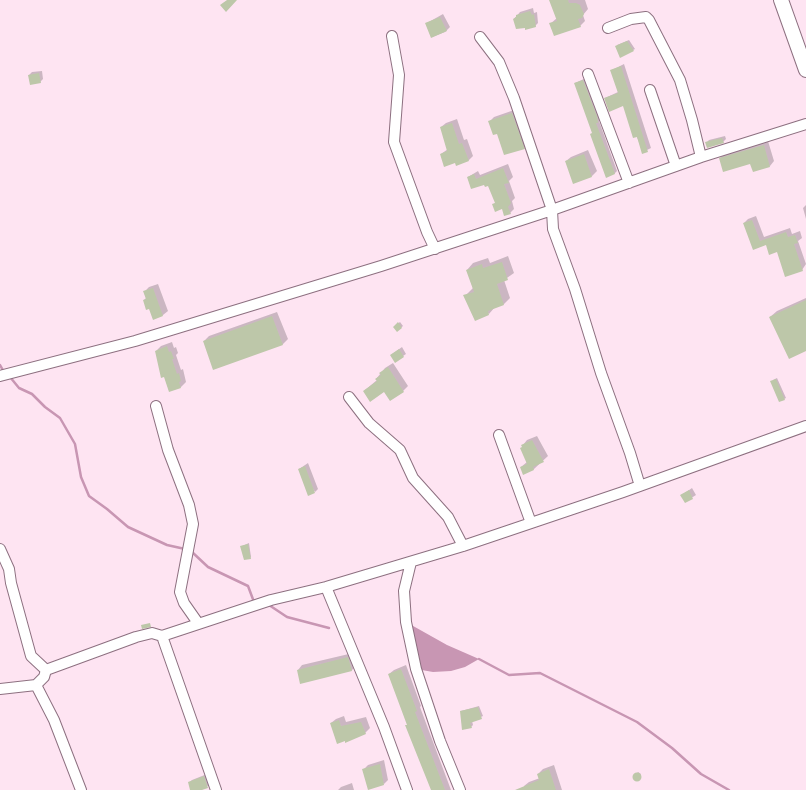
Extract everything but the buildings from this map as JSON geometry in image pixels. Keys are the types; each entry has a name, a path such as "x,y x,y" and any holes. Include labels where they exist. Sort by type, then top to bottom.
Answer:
{"main road":[{"path":"781,0 806,70"}],"street":[{"path":"608,28 630,19 646,17 649,20 680,80 701,157"},
{"path":"392,36 400,75 394,142 427,232 435,249"},
{"path":"480,37 490,49 502,69 514,98 552,210 553,229 575,290 601,373 630,453 640,486"},
{"path":"588,74 629,183"},
{"path":"650,90 676,166"},
{"path":"5,374 135,341 435,249 552,210 701,157 806,124"},
{"path":"349,397 369,423 400,450 413,478 448,517 463,546"},
{"path":"156,406 168,450 189,505 193,524 180,592 184,603 198,623"},
{"path":"46,670 88,653 145,635 152,633 162,636 271,600 326,587 463,546 640,486 806,426"},
{"path":"499,435 531,523"},
{"path":"0,549 9,569 13,590 31,656 46,670"},
{"path":"411,562 404,591 406,622 415,662 440,741 460,790"},
{"path":"326,587 384,727 407,790"},
{"path":"162,636 216,790"},
{"path":"0,689 36,685 44,677 46,670"},
{"path":"36,685 54,720 81,790"}],"shaded area":[{"path":"406,622 447,645 479,659 465,667 451,671 433,672 416,669"}],"waterway":[{"path":"0,365 4,372"},
{"path":"10,377 19,388 32,394 45,407 60,418 75,444 81,477 89,496 128,527 167,545 185,549"},
{"path":"192,552 208,567 248,586 254,602"},
{"path":"269,605 287,617 329,628"},
{"path":"479,659 509,675 540,673 637,722 672,748 701,774 729,790"}]}
